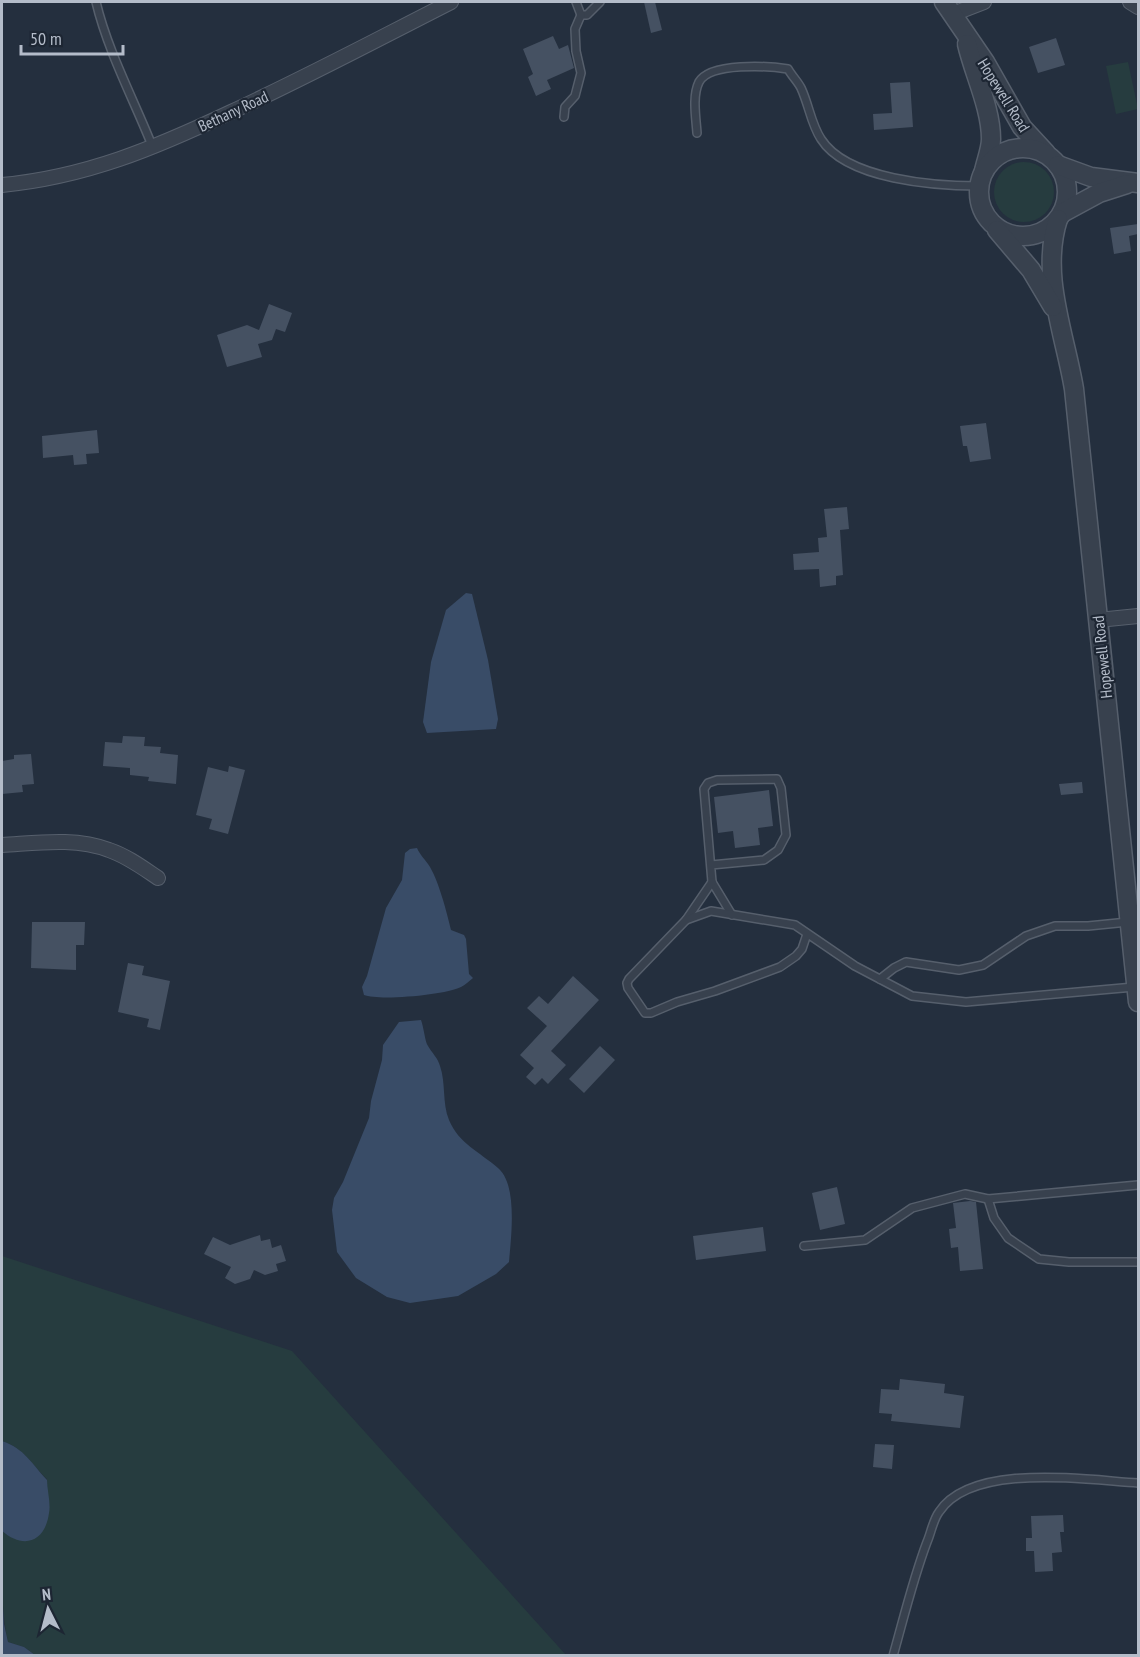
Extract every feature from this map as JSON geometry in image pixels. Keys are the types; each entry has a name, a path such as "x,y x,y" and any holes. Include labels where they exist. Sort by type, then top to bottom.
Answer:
{"street":[{"name":"Bethany Road","path":"2,185 65,175 153,148 271,94 451,2"},
{"path":"949,8 984,2"},
{"path":"1130,2 1138,7"},
{"name":"Hopewell Road","path":"949,8 985,62 1022,127 1053,160"},
{"name":"Hopewell Road","path":"964,33 974,73 987,108 992,140 981,179"},
{"path":"1019,148 1034,149 1091,177 1135,183 1099,193 1060,216 1047,229 1034,235 1020,236 1006,233 984,214 980,201 981,179 992,160 1004,152 1019,148"},
{"path":"1053,160 1065,176 1067,188 1067,201 1060,216"},
{"name":"Hopewell Road","path":"1060,216 1052,239 1052,274 1057,314 1074,389 1138,995"},
{"name":"Hopewell Road","path":"994,225 1031,270 1057,314"},
{"path":"1098,620 1138,616"},
{"path":"2,845 72,842 92,844 112,850 158,878"}],"lane":[{"path":"96,2 114,55 153,148"},
{"path":"564,117 565,107 575,96 581,73 575,29 581,15 576,2"},
{"path":"581,15 587,15 600,2"},
{"path":"697,133 696,96 700,81 712,70 772,66 788,69 801,89 822,141 839,157 871,171 908,182 981,179"},
{"path":"711,864 764,860 778,850 786,835 781,788 777,778 717,780 708,783 704,789 712,882 732,915"},
{"path":"712,882 686,920 627,982 628,988 645,1013 651,1013 780,967 802,949 807,934"},
{"path":"686,920 711,911 795,926 855,966 912,996 966,1002 1138,995"},
{"path":"880,979 906,962 959,970 983,965 1026,936 1049,928 1130,922"},
{"path":"804,1246 865,1240 912,1208 965,1194 988,1199 1138,1185"},
{"path":"988,1199 994,1218 1008,1238 1039,1259 1069,1263 1138,1262"},
{"path":"893,1656 918,1566 939,1513 956,1495 982,1484 1027,1477 1138,1484"}],"green space":[{"path":"1128,62 1138,109 1116,114 1106,66"},
{"path":"1018,162 1030,162 1041,167 1049,175 1054,192 1052,204 1041,217 1030,222 1018,222 1007,217 999,209 994,198 994,186 999,175 1007,167"},
{"path":"2,1256 292,1351 566,1655 35,1655 24,1647 8,1642 3,1600 2,1531 9,1536 47,1479 22,1452 2,1441"}],"water":[{"path":"466,593 472,594 488,660 498,719 496,729 427,733 423,722 431,662 446,610"},
{"path":"417,848 435,878 451,930 464,935 466,939 469,974 473,978 461,987 428,995 372,997 364,995 362,987 386,908 402,880 405,853"},
{"path":"421,1020 427,1044 438,1060 442,1073 445,1107 449,1120 464,1142 498,1168 504,1176 511,1199 512,1226 509,1262 496,1274 458,1296 410,1303 387,1297 356,1278 337,1252 332,1210 334,1198 343,1182 369,1118 382,1060 383,1045 399,1022"},
{"path":"2,1441 22,1452 47,1480 50,1505 47,1523 38,1537 32,1540 18,1540 2,1531"},
{"path":"2,1592 4,1624 8,1642 24,1647 35,1655 2,1655"}],"building":[{"path":"644,2 655,2 662,30 651,33"},
{"path":"553,36 559,49 568,45 574,68 547,80 551,89 536,96 528,77 533,74 523,49"},
{"path":"1056,38 1065,65 1038,73 1029,47"},
{"path":"910,82 913,127 874,130 873,114 892,113 890,83"},
{"path":"1138,224 1138,234 1129,236 1131,251 1114,254 1110,228"},
{"path":"269,304 292,313 285,332 276,329 272,340 258,344 262,357 227,367 217,335 247,325 259,330"},
{"path":"986,423 991,459 970,462 967,446 963,446 960,426"},
{"path":"97,430 99,453 86,454 87,464 74,465 73,455 43,458 42,436"},
{"path":"847,507 849,529 840,530 843,575 836,576 836,585 820,587 819,569 794,570 793,554 819,552 818,538 827,537 824,509"},
{"path":"123,736 145,737 144,746 161,747 160,753 178,755 176,784 148,781 149,777 130,775 130,768 103,766 105,742 122,743"},
{"path":"31,754 34,784 22,785 23,792 2,794 2,761 14,759 14,755"},
{"path":"229,766 245,770 228,834 209,829 212,819 196,815 208,767 228,772"},
{"path":"1082,782 1083,793 1061,795 1059,784"},
{"path":"769,790 773,826 758,828 760,845 735,848 733,831 718,833 714,797"},
{"path":"32,922 85,922 84,945 76,945 76,970 31,968"},
{"path":"128,963 144,966 142,975 170,981 160,1030 147,1027 149,1019 118,1012"},
{"path":"573,976 599,1000 551,1051 566,1065 548,1084 542,1078 535,1085 526,1077 534,1068 520,1055 547,1026 527,1008 539,996 548,1004"},
{"path":"600,1046 615,1060 584,1093 569,1079"},
{"path":"837,1187 845,1224 820,1230 812,1193"},
{"path":"976,1202 983,1269 960,1271 958,1247 951,1248 949,1229 956,1228 953,1203"},
{"path":"763,1227 766,1251 696,1260 693,1236"},
{"path":"260,1235 261,1241 270,1239 272,1248 281,1245 286,1261 276,1264 278,1271 265,1275 254,1270 250,1279 235,1284 225,1278 231,1267 204,1254 213,1237 230,1245"},
{"path":"900,1379 945,1384 944,1393 964,1396 960,1428 891,1421 892,1414 879,1413 881,1389 899,1390"},
{"path":"875,1444 894,1445 892,1469 873,1467"},
{"path":"1063,1515 1064,1532 1060,1532 1062,1552 1052,1553 1053,1571 1035,1572 1034,1551 1026,1551 1026,1538 1032,1538 1031,1516"}]}
